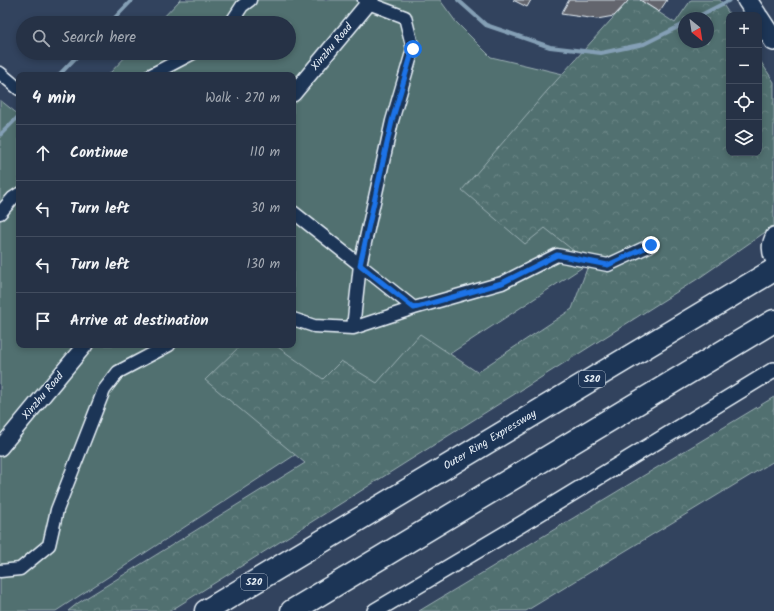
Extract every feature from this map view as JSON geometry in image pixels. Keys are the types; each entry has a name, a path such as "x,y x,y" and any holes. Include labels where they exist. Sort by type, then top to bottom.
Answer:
{"highway":[{"name":"Outer Ring Expressway","path":"206,611 774,270"},
{"path":"292,611 774,321"}],"main road":[{"path":"747,0 755,12"},
{"path":"762,22 774,41"}],"street":[{"path":"236,16 242,6 250,0"},
{"path":"353,328 360,265 392,121 413,49 405,17 367,1"},
{"name":"Xinzhu Road","path":"296,90 367,1"},
{"path":"156,72 179,60"},
{"path":"0,73 16,86"},
{"path":"0,213 16,196"},
{"path":"296,214 414,308"},
{"path":"774,234 770,242 770,254 774,261"},
{"path":"296,320 314,326 353,328 414,308 502,283 557,255 608,265 651,245"},
{"name":"Xinzhu Road","path":"0,448 83,348"},
{"path":"0,571 20,569 49,545 57,510 104,390 118,372 163,348"},
{"path":"375,611 520,525 774,370"}],"green space":[{"path":"180,0 440,0 456,22 491,57 588,80 689,48 709,48 726,137 726,155 589,263 56,611 0,611 0,100 16,113 16,348 296,348 296,72 111,72 122,60 296,60 296,16 165,16"},
{"path":"629,0 640,0 675,23 678,19 678,48 714,48 714,12 683,12 691,0 720,0 728,12 726,12 726,156 762,156 762,64 774,82 774,226 699,278 170,611 68,611 78,603 305,463 205,380 238,348 279,348 323,379 341,361 377,383 420,334 477,372 572,309 589,263 545,228 525,244 462,190 547,91"},
{"path":"774,397 774,461 526,611 419,611"}],"building":[{"path":"513,0 531,0 527,7"},
{"path":"569,0 629,0 614,16 597,19 561,14"},
{"path":"640,0 667,0 659,12"}],"waterway":[{"path":"117,16 132,0"},
{"path":"458,0 486,25 550,47 601,53 644,44 678,27"},
{"path":"707,12 730,0"},
{"path":"62,72 73,60"},
{"path":"0,135 16,119"}],"route":[{"path":"413,49 392,121 360,265 414,308 502,283 557,255 608,265 651,245"}]}
